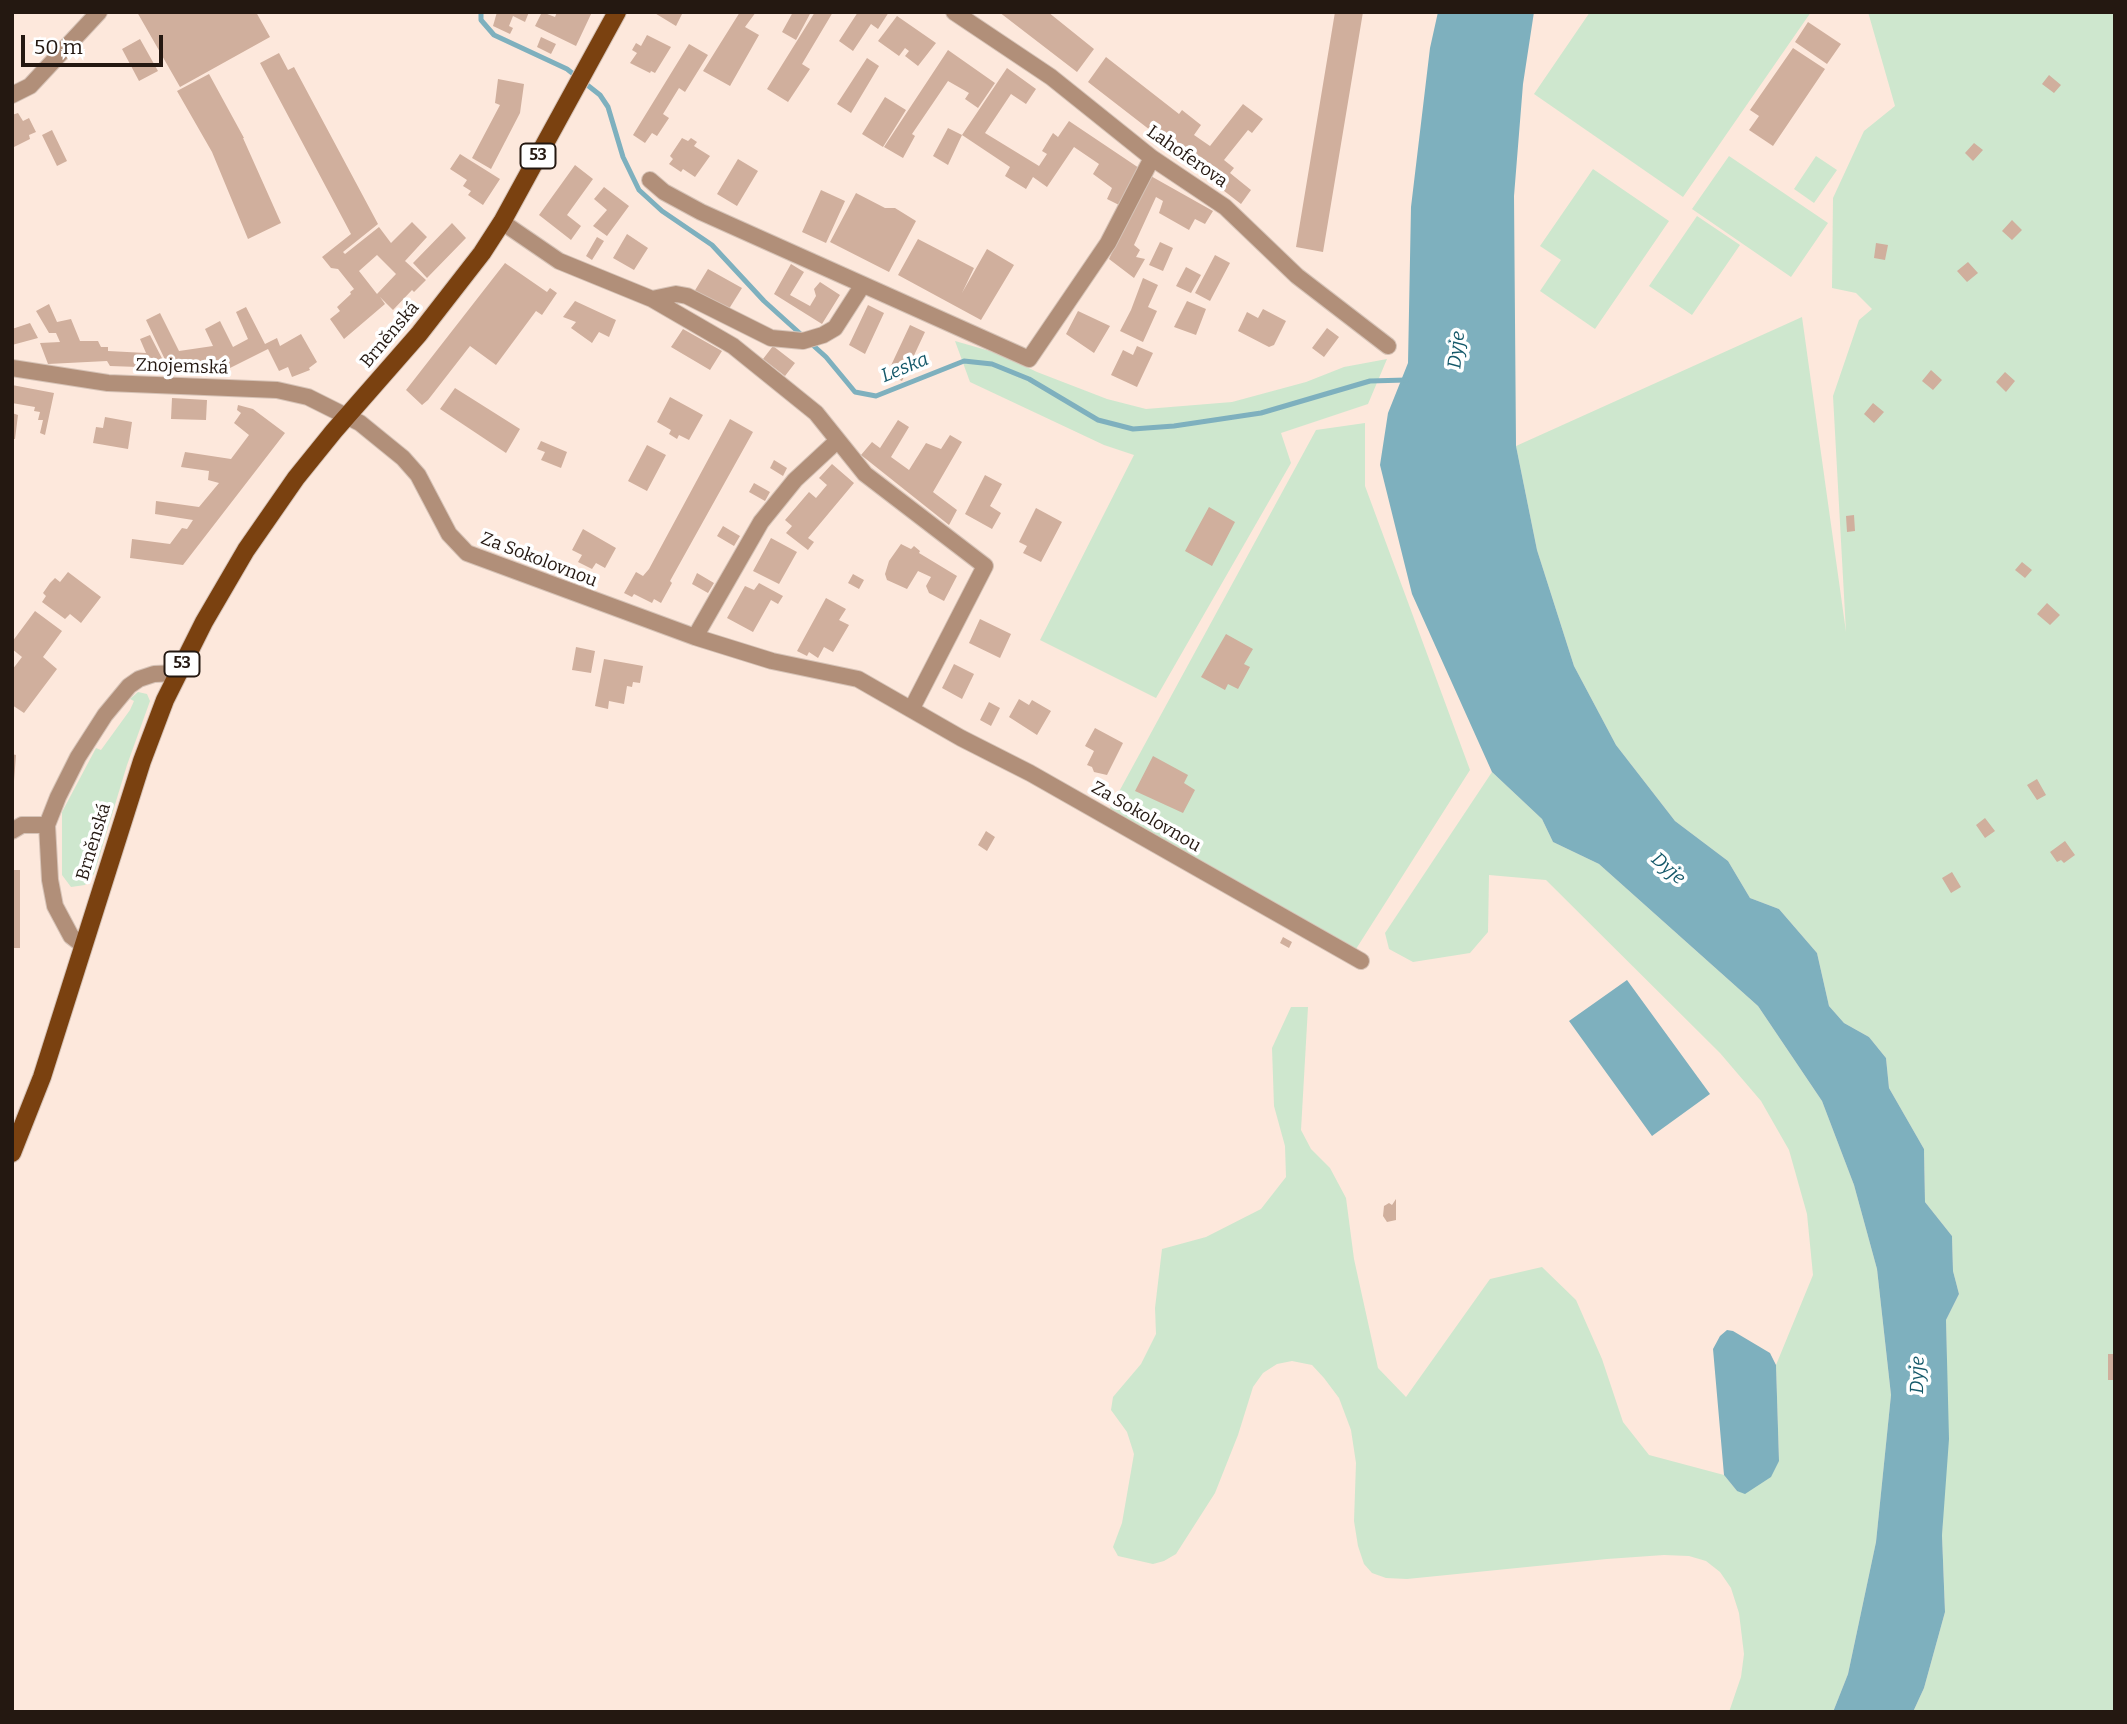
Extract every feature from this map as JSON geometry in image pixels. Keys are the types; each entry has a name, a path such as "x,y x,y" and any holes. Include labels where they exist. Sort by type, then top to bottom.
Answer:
{"main road":[{"name":"Brněnská","path":"12,1153 42,1077 142,761 178,673 213,605 246,550 296,478 346,416 445,303 502,222 617,12"}],"street":[{"path":"12,95 30,86 99,12"},
{"name":"Lahoferova","path":"954,12 1051,77 1152,158 1225,207 1297,276 1388,346"},
{"path":"650,180 664,192 701,212 1029,359 1108,243 1152,158"},
{"path":"502,222 567,266 652,299 715,334 812,409 865,474 985,566 912,708"},
{"path":"652,299 676,294 687,296 771,338 810,339 829,332 839,324 862,286"},
{"name":"Znojemská","path":"12,368 108,383 291,392 308,397 346,416"},
{"name":"Za Sokolovnou","path":"346,416 376,434 412,466 449,534 467,553 695,637 772,661 858,679 961,738 1030,773 1361,961"},
{"path":"695,637 761,522 795,480 837,440"},
{"name":"Brněnská","path":"84,946 71,936 55,906 50,880 47,825 78,757 105,715 129,686 154,674 178,673"},
{"path":"12,831 22,825 47,825"}],"green space":[{"path":"1590,12 1811,12 1683,197 1534,94"},
{"path":"1868,12 2115,12 2115,1712 1913,1712 1924,1688 1945,1612 1942,1535 1946,1320 1959,1294 1953,1271 1952,1236 1925,1202 1924,1149 1889,1088 1886,1058 1869,1037 1844,1023 1829,1006 1817,953 1779,909 1750,898 1728,861 1675,821 1616,745 1574,666 1537,550 1516,446 1802,317 1846,632 1833,396 1859,320 1872,309 1856,293 1832,288 1833,198 1864,131 1895,106"},
{"path":"1729,156 1828,223 1791,277 1692,209"},
{"path":"1816,156 1837,170 1814,203 1794,189"},
{"path":"1593,169 1669,221 1595,329 1540,291 1561,260 1540,246"},
{"path":"1697,216 1740,245 1692,315 1649,286"},
{"path":"955,341 997,353 1107,399 1146,409 1232,402 1306,382 1344,367 1387,359 1368,404 1281,433 1291,463 1156,698 1040,640 1134,455 1104,445 970,382"},
{"path":"1365,423 1365,486 1470,770 1356,949 1109,810 1316,430"},
{"path":"138,692 147,694 150,701 127,765 94,874 85,885 71,887 62,875 62,812 96,748 101,750 130,710 134,701 130,699"},
{"path":"1492,772 1542,819 1553,842 1599,864 1758,1006 1822,1101 1854,1185 1877,1269 1891,1395 1876,1542 1848,1674 1833,1712 1729,1712 1741,1677 1744,1654 1739,1613 1731,1588 1720,1572 1706,1561 1689,1556 1664,1555 1407,1579 1386,1578 1372,1573 1364,1564 1354,1521 1356,1463 1351,1430 1339,1398 1312,1365 1292,1361 1277,1364 1263,1373 1253,1387 1215,1493 1176,1554 1153,1564 1118,1556 1113,1547 1122,1523 1134,1454 1127,1432 1111,1410 1113,1397 1141,1364 1156,1334 1155,1308 1162,1249 1206,1237 1261,1209 1286,1177 1285,1146 1274,1106 1272,1048 1291,1007 1308,1007 1301,1130 1311,1149 1330,1168 1346,1198 1354,1259 1378,1368 1406,1397 1490,1279 1542,1267 1576,1300 1602,1359 1623,1422 1649,1455 1724,1475 1737,1491 1779,1461 1776,1365 1813,1275 1807,1214 1789,1150 1761,1101 1720,1053 1546,880 1489,875 1488,932 1470,953 1413,962 1389,949 1385,933"}],"water":[{"name":"Dyje","path":"1438,12 1534,12 1523,84 1514,196 1516,446 1537,550 1574,666 1616,745 1675,821 1728,861 1750,898 1779,909 1817,953 1829,1006 1844,1023 1869,1037 1886,1058 1889,1088 1924,1149 1925,1202 1952,1236 1953,1271 1959,1294 1946,1320 1949,1439 1942,1535 1945,1612 1924,1688 1913,1712 1833,1712 1848,1674 1876,1542 1891,1395 1877,1269 1854,1185 1822,1101 1758,1006 1599,864 1553,842 1542,819 1492,772 1412,594 1380,465 1388,413 1408,363 1411,207 1430,48"},
{"path":"1627,980 1710,1094 1652,1136 1569,1021"},
{"path":"1727,1330 1770,1353 1776,1365 1779,1461 1771,1477 1745,1494 1737,1491 1724,1475 1713,1349"}],"building":[{"path":"137,12 256,12 270,37 180,87"},
{"path":"497,12 529,12 525,22 513,16 509,26 513,28 510,34 493,26"},
{"path":"542,12 555,17 557,12 592,12 576,46 535,26"},
{"path":"653,12 683,12 676,26"},
{"path":"740,12 756,12 745,27 759,35 730,86 703,71"},
{"path":"793,12 811,12 796,40 782,32"},
{"path":"815,12 833,12 802,64 810,69 788,102 767,89"},
{"path":"858,12 889,12 878,29 871,24 853,51 839,41"},
{"path":"999,12 1048,12 1094,49 1077,72"},
{"path":"1335,12 1363,12 1323,252 1296,247"},
{"path":"897,16 936,43 918,66 905,56 909,51 905,48 899,56 878,41"},
{"path":"1808,22 1841,44 1827,64 1795,42"},
{"path":"647,35 671,47 655,73 630,63 637,53 632,50 636,43 641,46"},
{"path":"541,37 556,44 551,54 537,47"},
{"path":"140,39 158,71 139,81 122,49"},
{"path":"689,44 708,55 685,92 679,88 663,114 669,118 657,136 652,133 645,143 633,135"},
{"path":"1793,48 1825,69 1773,146 1749,130 1759,116 1750,110"},
{"path":"948,50 995,83 978,108 965,99 969,93 948,81 912,134 915,136 903,158 884,147"},
{"path":"279,53 288,70 294,67 378,224 343,252 345,254 379,227 391,243 412,222 427,237 405,261 426,280 393,310 380,297 385,304 344,339 330,319 340,311 337,307 354,289 338,269 331,268 322,257 351,234 260,63","holes":["377,255 396,274 377,294 359,271"]},
{"path":"1106,57 1179,114 1182,110 1201,125 1194,135 1210,146 1243,104 1263,119 1252,133 1248,130 1224,160 1234,168 1230,173 1251,190 1241,204 1088,82"},
{"path":"867,58 879,66 851,113 837,104"},
{"path":"1007,68 1036,89 1026,104 1011,94 985,133 1039,166 1047,154 1042,151 1053,133 1058,137 1069,121 1139,168 1119,205 1107,199 1112,188 1093,174 1099,164 1074,147 1047,187 1033,177 1026,189 1005,176 1010,167 962,135"},
{"path":"209,74 244,138 281,223 248,239 212,152 177,91"},
{"path":"2049,75 2061,85 2054,93 2042,84"},
{"path":"498,79 524,84 520,113 491,169 472,158 500,105 495,103"},
{"path":"885,97 906,110 883,147 862,134"},
{"path":"18,113 23,121 29,118 36,132 29,135 30,139 14,147 12,115"},
{"path":"948,128 962,135 948,165 933,156"},
{"path":"52,130 67,161 57,166 42,135"},
{"path":"682,138 688,141 691,138 697,142 694,146 710,156 695,177 669,164 673,159 670,156"},
{"path":"1974,143 1983,150 1973,161 1965,153"},
{"path":"460,154 500,179 483,205 468,195 471,191 463,186 467,180 450,169"},
{"path":"738,159 758,171 737,206 717,194"},
{"path":"575,165 593,179 567,215 581,226 571,240 539,215"},
{"path":"1149,175 1213,211 1205,224 1195,219 1189,230 1159,213 1163,201 1156,197 1134,245 1140,250 1136,257 1145,259 1134,278 1109,259"},
{"path":"604,187 629,206 607,236 593,226 607,210 594,199"},
{"path":"821,190 845,201 826,243 802,232"},
{"path":"856,193 885,208 895,208 916,221 889,272 830,242"},
{"path":"2012,220 2022,230 2012,240 2002,231"},
{"path":"452,223 466,238 427,278 413,263"},
{"path":"627,234 648,248 634,270 613,258"},
{"path":"597,237 604,241 592,260 586,256"},
{"path":"918,239 974,268 962,293 987,249 1014,265 981,320 898,275"},
{"path":"1160,242 1173,248 1163,271 1149,265"},
{"path":"1876,243 1888,245 1885,260 1874,258"},
{"path":"1215,255 1230,263 1210,301 1195,293"},
{"path":"1968,262 1978,273 1967,282 1957,271"},
{"path":"505,263 547,292 550,288 557,293 542,315 536,311 496,365 470,346 422,405 406,390"},
{"path":"791,264 804,272 790,295 810,306 816,296 814,289 820,282 840,295 822,324 774,294"},
{"path":"1186,267 1201,275 1191,293 1176,286"},
{"path":"708,269 742,288 727,312 694,292"},
{"path":"1143,278 1158,285 1148,307 1157,311 1143,342 1120,331"},
{"path":"575,301 616,320 609,337 599,332 592,343 571,328 576,322 563,317"},
{"path":"1187,301 1206,309 1196,335 1174,327"},
{"path":"49,304 57,322 71,319 80,341 98,341 101,347 108,347 108,351 146,353 140,339 150,335 167,368 110,366 107,361 48,364 40,343 60,342 56,333 49,333 36,311"},
{"path":"868,305 884,313 865,354 849,345"},
{"path":"246,307 265,344 277,338 280,346 301,334 317,362 310,370 292,377 288,367 279,371 268,349 226,370 221,362 170,370 146,320 160,313 179,351 213,346 205,329 220,321 233,347 248,339 236,312"},
{"path":"1263,309 1286,321 1274,345 1269,347 1238,331 1247,312 1258,318"},
{"path":"1078,311 1110,326 1094,353 1066,334"},
{"path":"30,323 38,338 12,345 12,329"},
{"path":"910,325 925,332 902,381 887,374"},
{"path":"1327,328 1339,337 1324,357 1312,348"},
{"path":"683,329 722,351 710,370 671,347"},
{"path":"773,346 795,363 785,376 763,359"},
{"path":"1137,346 1153,353 1137,387 1111,375 1123,350 1133,355"},
{"path":"1931,370 1942,380 1933,390 1922,381"},
{"path":"2005,372 2015,381 2006,392 1996,382"},
{"path":"12,385 54,393 45,435 40,433 43,420 38,420 40,412 34,411 35,407 12,403"},
{"path":"455,388 520,429 506,453 440,409"},
{"path":"670,397 703,415 689,440 679,435 677,439 669,434 671,430 657,422"},
{"path":"172,398 207,400 206,420 171,419"},
{"path":"1873,403 1884,412 1874,423 1864,414"},
{"path":"238,405 253,409 285,433 183,565 130,558 132,539 170,544 182,528 187,529 193,520 155,514 156,501 199,507 219,483 208,480 209,471 181,467 185,452 231,459 249,435 234,423 241,413 237,410"},
{"path":"12,413 18,415 15,439 12,439"},
{"path":"105,417 132,422 128,449 93,443 96,427 103,428"},
{"path":"730,419 753,432 670,581 672,583 661,603 654,599 652,603 634,594 632,597 624,593 636,572 643,576 649,569"},
{"path":"898,420 909,427 891,457 909,470 926,443 941,449 950,435 962,442 933,492 957,510 949,525 861,455 872,442 880,448"},
{"path":"541,441 567,452 561,468 541,460 545,452 537,449"},
{"path":"647,445 666,455 647,491 628,481"},
{"path":"774,460 787,468 783,476 770,468"},
{"path":"832,464 854,483 808,538 814,542 808,550 786,533 792,526 785,520 809,492 816,498 827,485 819,478"},
{"path":"985,475 1002,484 990,506 1001,513 992,529 965,514"},
{"path":"754,483 770,492 765,501 749,492"},
{"path":"1209,507 1235,522 1212,566 1185,551"},
{"path":"1036,508 1062,522 1041,562 1023,553 1027,546 1019,542"},
{"path":"1854,515 1855,531 1847,532 1846,516"},
{"path":"723,526 740,536 734,546 717,536"},
{"path":"583,529 616,548 605,568 596,563 592,569 578,562 582,555 572,550"},
{"path":"771,538 797,552 779,584 753,571"},
{"path":"901,544 911,549 914,546 919,553 957,576 944,601 929,593 926,586 931,577 918,571 907,589 887,580 885,574 889,561"},
{"path":"2022,562 2032,570 2025,578 2015,570"},
{"path":"68,572 101,597 81,623 70,614 65,619 42,602 46,596 43,593 50,583 55,578 60,582"},
{"path":"697,573 714,583 708,593 692,584"},
{"path":"853,574 864,580 859,589 848,583"},
{"path":"759,583 783,596 778,604 771,600 753,632 727,618 745,586 754,590"},
{"path":"826,598 846,609 839,620 849,625 833,652 824,647 818,658 809,652 807,656 797,651"},
{"path":"2047,603 2060,615 2050,625 2037,614"},
{"path":"35,611 62,631 43,657 57,669 24,713 12,705 12,670 22,657 12,649 12,642"},
{"path":"980,619 1011,634 1000,658 969,643"},
{"path":"1226,634 1253,649 1244,664 1250,667 1238,689 1228,684 1225,690 1201,677"},
{"path":"576,647 595,651 591,673 572,670"},
{"path":"604,659 643,666 640,683 633,682 632,687 627,686 624,704 609,701 608,709 595,706"},
{"path":"954,664 974,674 962,699 942,688"},
{"path":"1019,699 1029,705 1032,700 1051,711 1037,735 1009,717"},
{"path":"989,702 1000,708 991,726 980,720"},
{"path":"1095,728 1123,743 1107,775 1094,772 1092,767 1087,765 1094,751 1085,746"},
{"path":"12,754 16,755 14,781 12,781"},
{"path":"1153,756 1188,775 1184,783 1195,790 1183,813 1135,791"},
{"path":"2037,779 2046,795 2037,800 2027,785"},
{"path":"1985,818 1995,831 1985,838 1976,825"},
{"path":"986,831 995,837 987,851 978,845"},
{"path":"2065,841 2075,855 2064,863 2061,860 2057,862 2050,852"},
{"path":"12,870 20,870 20,948 12,948"},
{"path":"1952,872 1961,887 1951,893 1942,878"},
{"path":"1283,937 1292,942 1289,948 1280,943"},
{"path":"1396,1199 1396,1220 1387,1222 1383,1216 1384,1206 1389,1203 1392,1205"},
{"path":"2108,1354 2115,1354 2115,1380 2108,1380"}],"waterway":[{"name":"Leska","path":"481,12 481,20 494,35 567,69 600,95 608,107 623,157 639,190 662,211 712,245 764,301 826,357 855,392 876,396 964,361 992,364 1029,379 1098,420 1133,429 1174,426 1261,413 1370,381 1406,380"}]}
